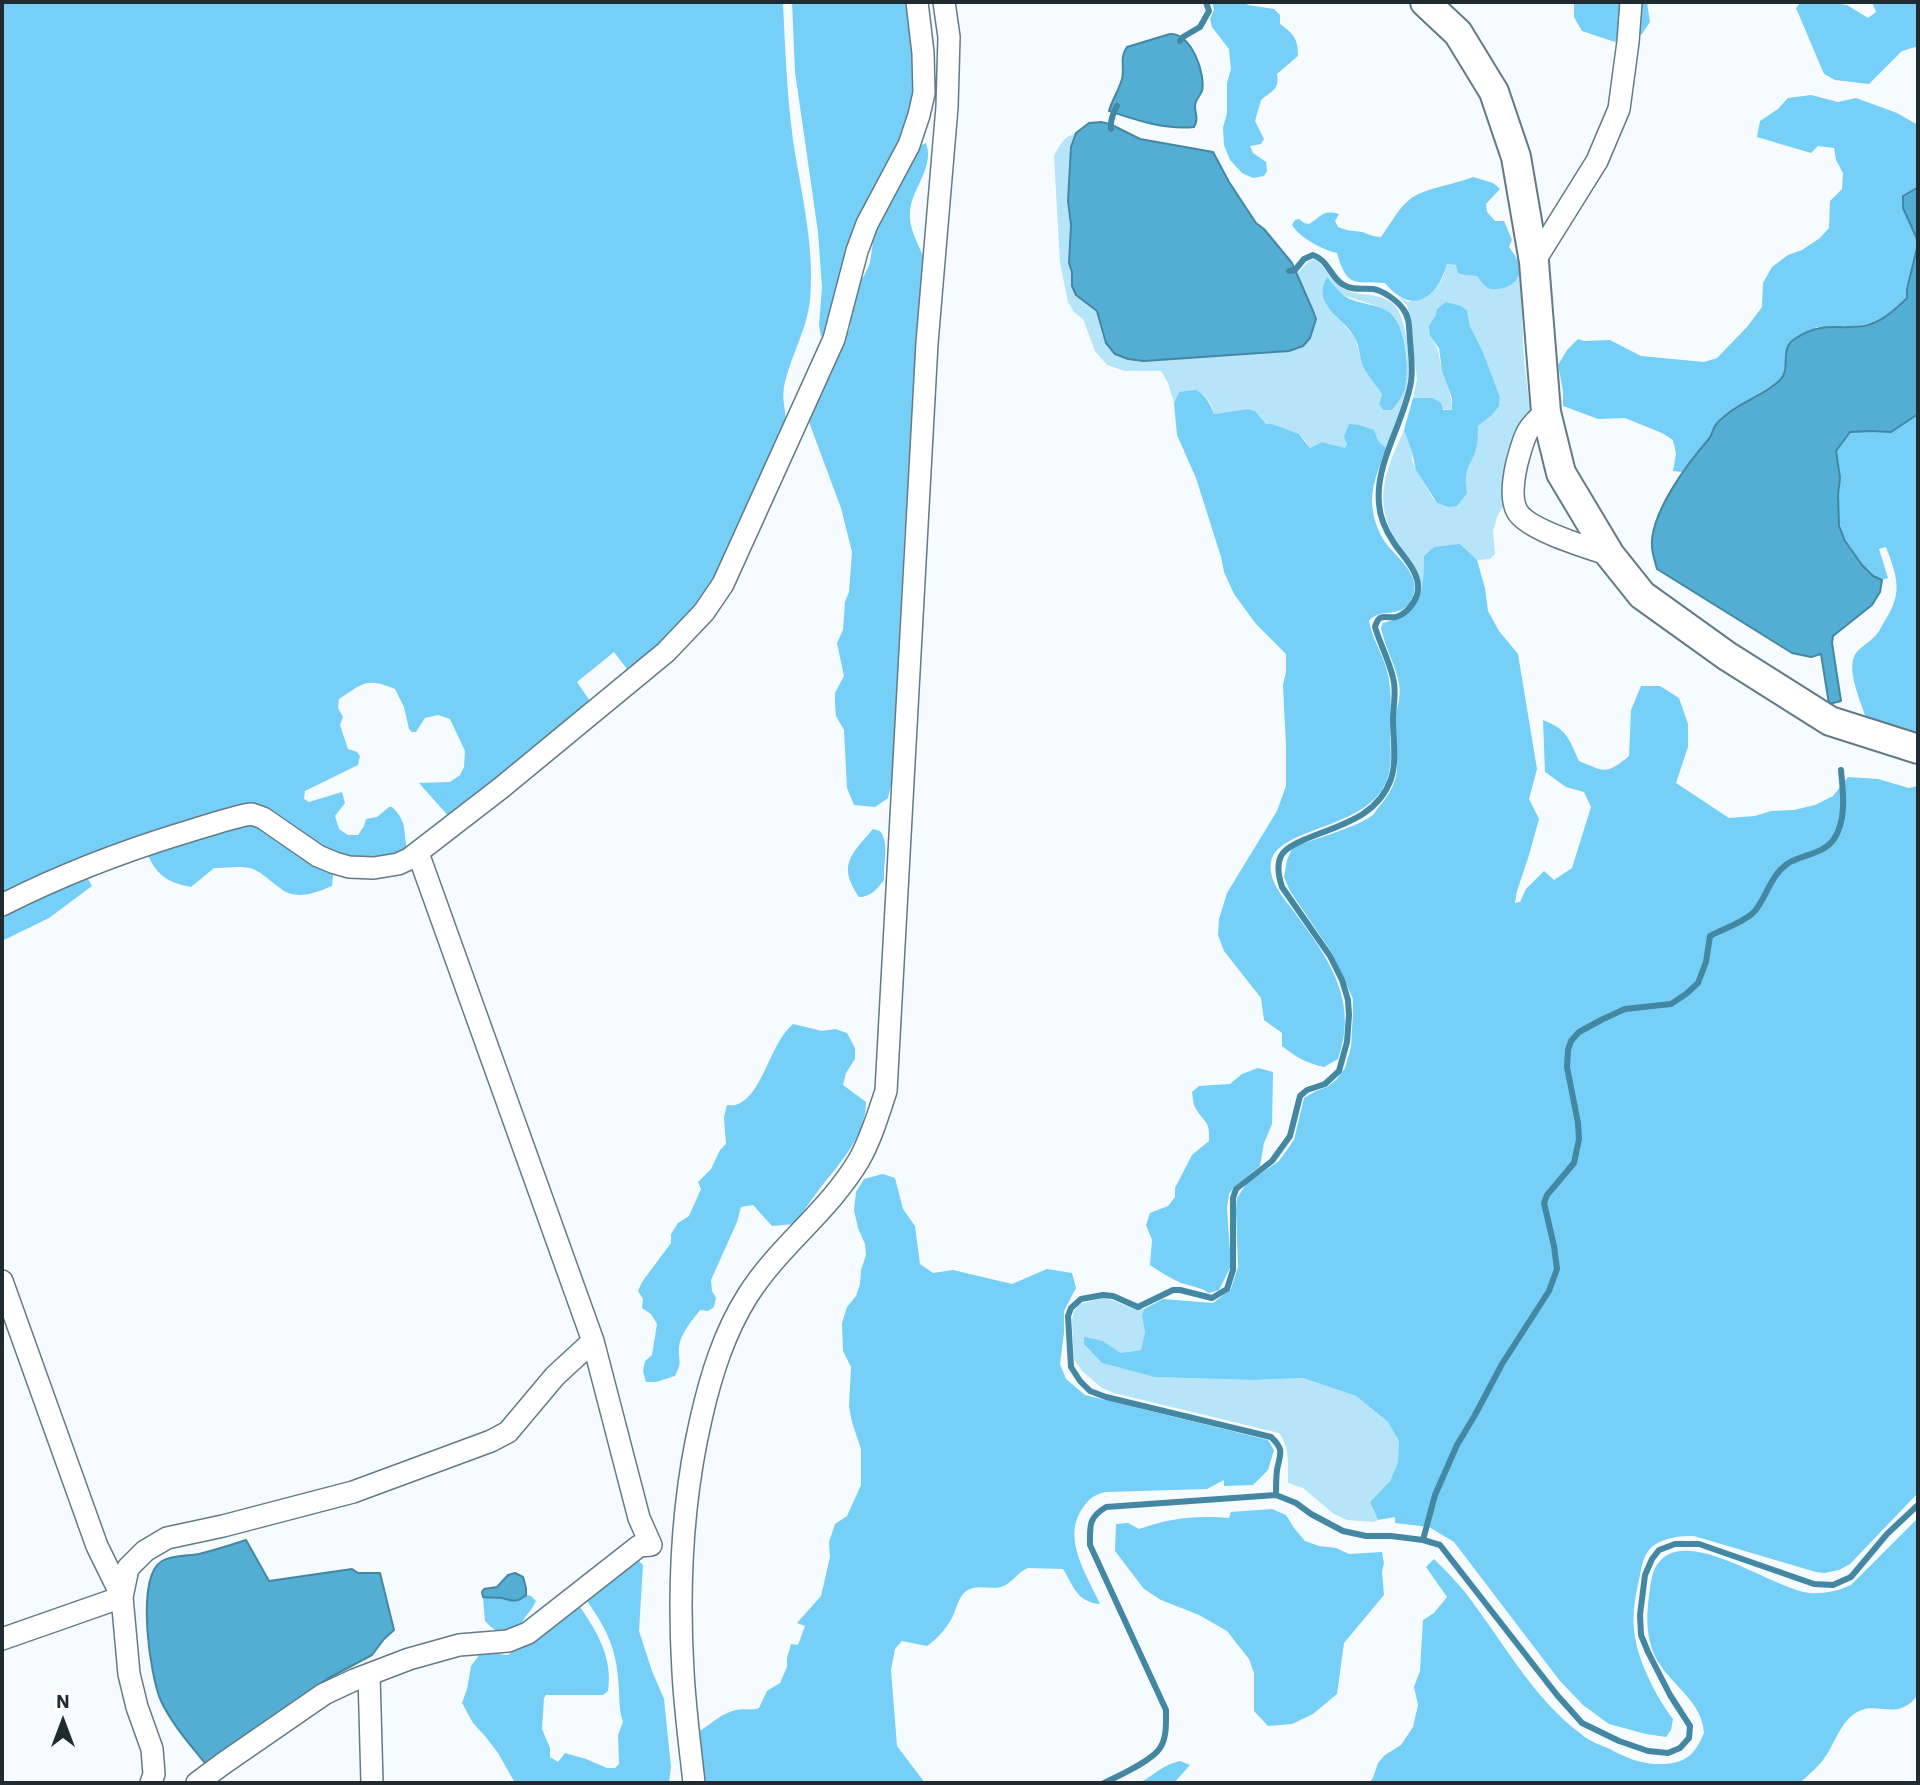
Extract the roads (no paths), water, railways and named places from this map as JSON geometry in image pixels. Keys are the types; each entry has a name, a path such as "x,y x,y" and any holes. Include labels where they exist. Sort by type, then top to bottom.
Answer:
{"main road":[{"path":"1425,2 1458,33 1494,92 1516,157 1534,262 1546,412 1561,473 1610,555 1642,595 1761,678 1830,721 1918,749"}],"street":[{"path":"2,905 102,861 252,814 263,818 318,856 335,863 349,867 385,867 398,864 418,853 666,652 704,612 723,584 834,339 857,251 867,224 909,145 924,93 917,2"},
{"path":"694,1783 683,1671 682,1580 690,1472 708,1387 723,1342 746,1298 765,1269 832,1197 859,1161 886,1091 927,342 947,107 949,37 944,2"},
{"path":"1534,262 1597,161 1619,109 1629,41 1631,2"},
{"path":"1546,412 1528,430 1520,454 1515,473 1514,499 1517,512 1560,538 1610,555"},
{"path":"197,1783 324,1694 409,1659 459,1645 508,1641 528,1633 639,1546 651,1545 639,1518 593,1341 418,853"},
{"path":"2,1281 97,1546 122,1597"},
{"path":"151,1783 154,1774 152,1749 129,1674 122,1597 128,1568 145,1551 167,1538 353,1492 491,1441 508,1432 555,1376 593,1341"},
{"path":"2,1639 122,1597"},
{"path":"369,1675 372,1783"}],"waterway":[{"path":"1180,41 1200,27 1209,11 1206,2"},
{"path":"1111,129 1117,106"},
{"path":"1276,1495 1280,1452 1271,1437 1090,1391 1071,1367 1068,1316 1071,1308 1081,1299 1103,1295 1113,1296 1138,1307 1173,1290 1212,1298 1227,1289 1233,1270 1233,1198 1236,1189 1272,1161 1290,1136 1300,1096 1307,1090 1325,1084 1339,1071 1347,1042 1348,1000 1342,980 1330,956 1282,887 1279,860 1292,845 1364,813 1384,793 1393,772 1394,683 1375,627 1380,618 1400,616 1406,611 1416,598 1418,588 1412,567 1384,525 1379,488 1381,473 1412,376 1409,324 1401,306 1389,296 1373,289 1346,286 1338,281 1318,257 1313,255 1304,259 1295,270 1289,271"},
{"path":"1423,1540 1435,1495 1457,1445 1502,1364 1549,1291 1557,1269 1544,1203 1547,1195 1574,1163 1579,1139 1567,1067 1571,1041 1579,1032 1625,1009 1671,1004 1698,983 1706,962 1710,936 1749,917 1776,875 1787,864 1824,848 1834,839 1842,814 1841,770"},
{"path":"1104,1783 1156,1753 1164,1740 1166,1730 1166,1710 1090,1545 1091,1523 1106,1507 1276,1495 1296,1503 1343,1531 1366,1536 1423,1540 1440,1545 1582,1723 1619,1741 1648,1751 1668,1753 1680,1748 1689,1738 1690,1726 1670,1695 1641,1635 1640,1615 1645,1575 1659,1550 1675,1544 1699,1544 1814,1584 1833,1585 1851,1577 1887,1534 1918,1505"}]}
